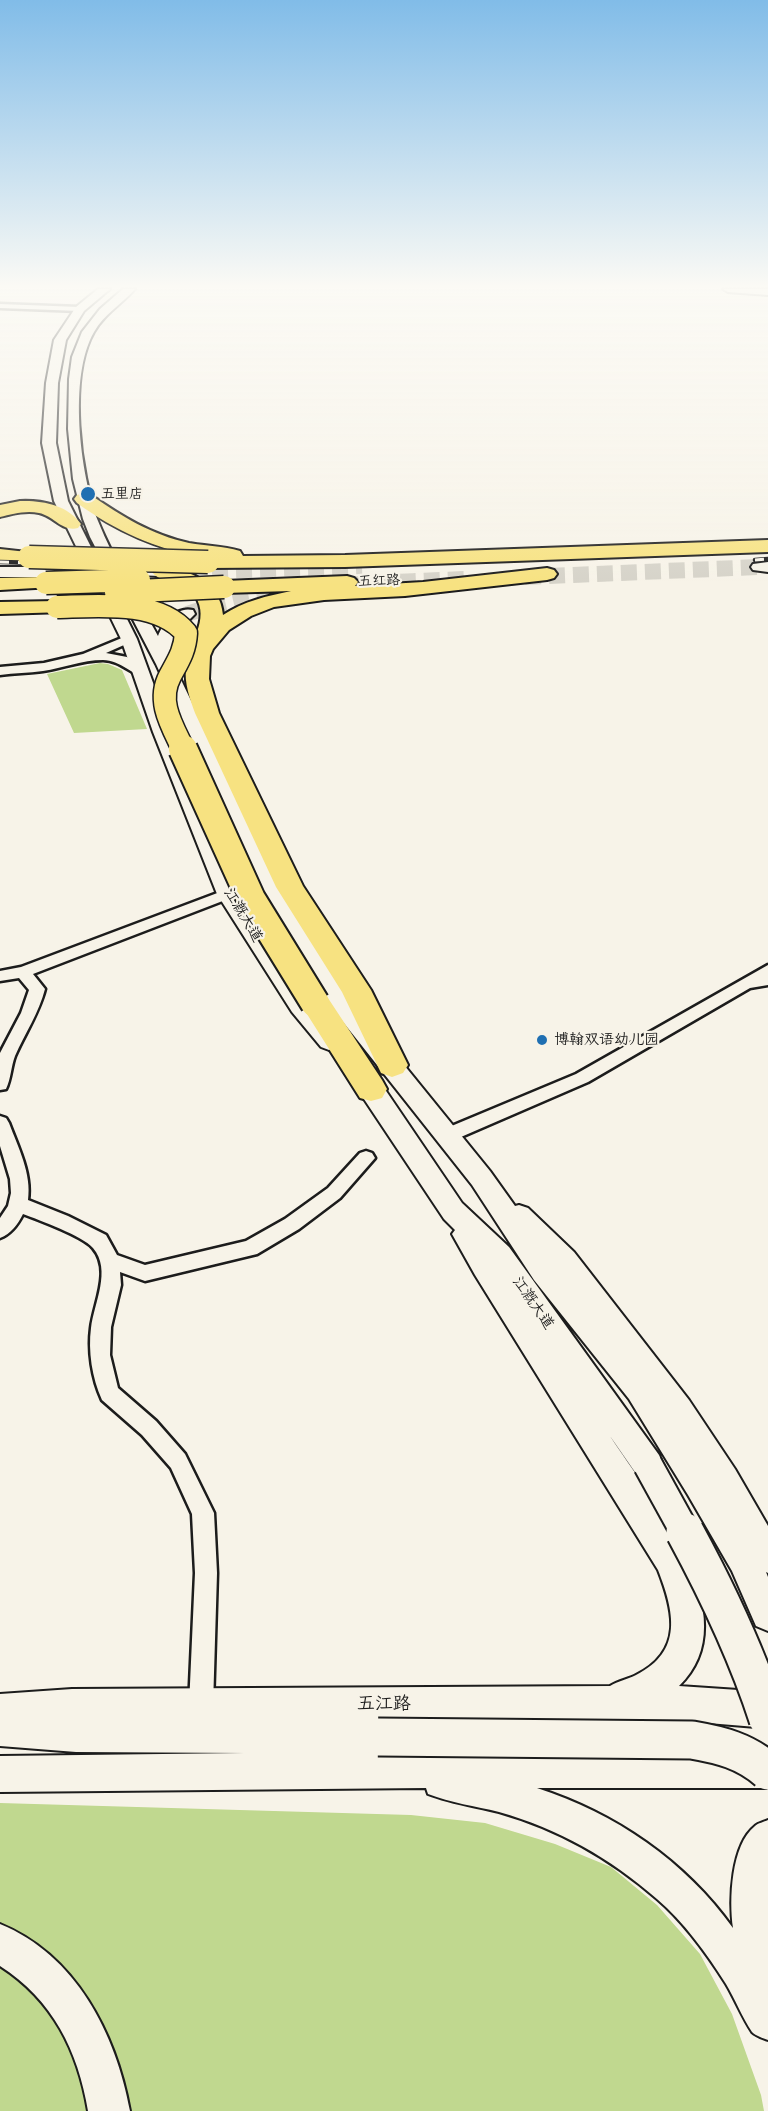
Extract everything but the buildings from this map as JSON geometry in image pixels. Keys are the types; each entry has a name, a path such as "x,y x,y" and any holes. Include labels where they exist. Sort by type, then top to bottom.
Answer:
{"highway":[{"path":"84,499 114,521 138,534 195,551 272,558 345,561 761,557"},
{"path":"0,511 20,507 48,508 58,512 71,524"},
{"path":"0,555 216,574 345,561"},
{"name":"五红路","path":"216,574 547,574 761,557"},
{"name":"五红路","path":"0,597 51,595 216,574 761,557"},
{"path":"151,572 192,580 212,604 212,619 198,660 197,678 207,713 290,887 356,990 392,1065"},
{"path":"202,648 225,621 273,601 309,595 448,586 547,574"},
{"name":"五红路","path":"0,584 51,595"},
{"path":"0,608 51,595 145,610 172,619 186,631 188,638 185,648 172,669 163,691 165,709 251,899 371,1089"}],"main road":[{"name":"江溉大道","path":"52,388 49,443 61,501 129,639 162,732 228,894 300,1006 371,1089 453,1211 499,1255 648,1465 719,1595 754,1679 766,1715"},
{"name":"江溉大道","path":"74,388 74,425 84,499 91,521 163,661 273,895 336,997 448,1135 544,1272 639,1389 705,1494 743,1560 768,1614"},
{"path":"0,572 216,574"},
{"path":"163,661 167,630 173,621 187,614"},
{"path":"480,1178 564,1260 627,1342 678,1410 724,1480 768,1557"},
{"path":"453,1211 485,1268 739,1666 766,1715"},
{"path":"603,1703 643,1692 662,1680 676,1665 685,1648 689,1622 671,1560"},
{"name":"五江路","path":"0,1712 72,1706 672,1703 766,1715"},
{"path":"0,1728 379,1753 768,1770"},
{"path":"0,1774 379,1753 481,1789 522,1800 568,1817 612,1839 669,1884 717,1935 746,1977 768,2020"},
{"path":"768,1839 758,1850 749,1896 752,1934 768,1992"},
{"path":"0,1943 17,1952 45,1974 69,2005 98,2062 109,2111"}],"street":[{"path":"0,671 44,667 87,657 129,639"},
{"path":"87,657 121,658 141,673"},
{"path":"0,976 24,972 228,894"},
{"path":"448,1135 548,1095 582,1078 768,970"},
{"path":"0,1084 0,1076 18,1032 35,1005 37,989 24,972"},
{"path":"746,983 768,980"},
{"path":"0,1123 19,1176 20,1205 11,1221 0,1230"},
{"path":"110,1261 145,1273 250,1248 292,1224 334,1193 366,1158"},
{"path":"20,1205 61,1221 99,1241 110,1261 111,1285 101,1327 100,1355 109,1393 149,1428 178,1461 203,1513 206,1573 201,1706"}],"green space":[{"path":"100,663 122,670 147,729 74,733 47,674"},
{"path":"0,1803 411,1815 485,1823 555,1844 611,1867 657,1905 700,1954 732,2014 761,2095 764,2111 0,2111"}],"tunnel":[{"path":"212,571 362,566"},
{"path":"525,577 759,567"},
{"path":"187,614 255,596 290,591 360,584 466,579"}],"railway":[{"path":"755,560 768,559"},
{"path":"0,562 207,567"}],"place":[{"name":"五里店","path":"88,494"},
{"name":"博翰双语幼儿园","path":"542,1040"}]}
